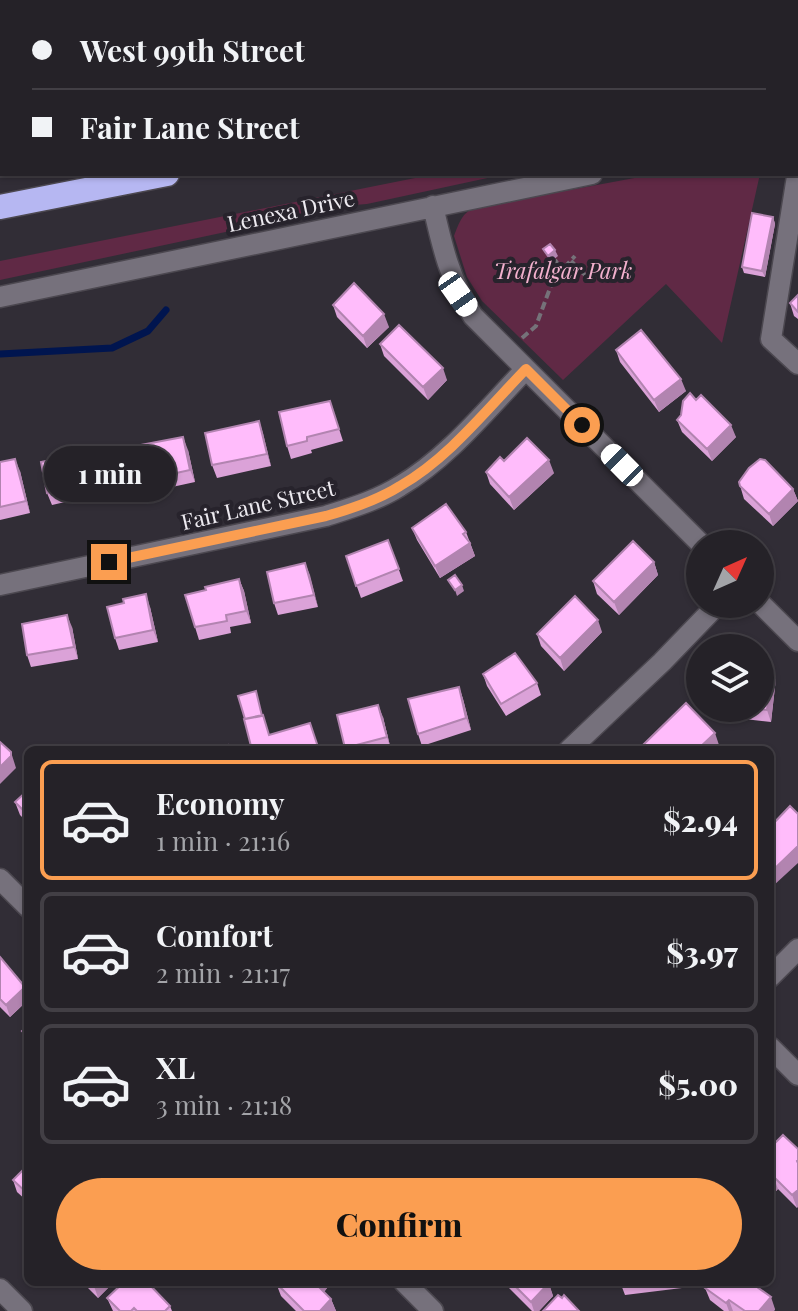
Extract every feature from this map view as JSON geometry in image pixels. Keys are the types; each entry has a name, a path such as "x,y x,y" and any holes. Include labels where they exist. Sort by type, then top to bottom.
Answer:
{"highway":[{"path":"0,207 157,176"}],"street":[{"name":"Lenexa Drive","path":"0,297 582,176"},
{"path":"797,176 771,339 798,364"},
{"path":"433,206 447,266 458,294 473,316 687,530"},
{"name":"Fair Lane Street","path":"0,585 353,508 398,488 422,472 526,369"},
{"path":"774,617 798,641"},
{"path":"573,746 704,618"},
{"path":"0,879 24,903"},
{"path":"774,973 798,949"},
{"path":"774,1051 798,1075"},
{"path":"408,1286 433,1311"},
{"path":"0,1289 22,1311"}],"path":[{"path":"521,340 536,326 553,280 573,259 590,280"},
{"path":"555,260 562,270"}],"green space":[{"path":"425,176 497,176 367,204 347,202 348,206 0,280 0,261"},
{"name":"Trafalgar Park","path":"645,176 760,176 722,343 666,284 563,380 482,301 467,277 454,236 465,214 478,207"}],"building":[{"path":"752,213 773,217 762,271 742,267"},
{"path":"550,244 555,250 548,256 543,249"},
{"path":"354,283 384,314 363,336 333,305"},
{"path":"798,295 798,312 790,303"},
{"path":"399,325 443,368 423,387 380,344"},
{"path":"641,330 681,379 654,400 616,350"},
{"path":"690,393 696,400 701,395 731,425 707,449 677,420 683,401"},
{"path":"330,401 339,429 287,446 279,412"},
{"path":"259,421 267,454 212,465 205,433"},
{"path":"183,437 190,470 135,482 130,447"},
{"path":"527,438 549,460 509,497 486,472 500,457 504,461"},
{"path":"84,453 91,483 47,493 41,462"},
{"path":"15,459 26,501 0,507 0,462"},
{"path":"760,459 765,460 793,489 769,514 739,482"},
{"path":"446,504 470,543 435,566 412,528"},
{"path":"388,540 399,569 356,586 346,556"},
{"path":"633,541 654,562 614,602 593,581"},
{"path":"305,563 314,595 274,603 267,572"},
{"path":"455,575 462,585 455,590 448,580"},
{"path":"239,579 246,611 226,615 227,621 195,627 185,595"},
{"path":"146,594 153,630 115,638 107,607 124,603 123,599"},
{"path":"575,596 598,620 560,658 537,634"},
{"path":"67,615 74,647 27,655 22,624"},
{"path":"515,653 537,683 501,704 483,674"},
{"path":"459,687 466,718 418,734 408,699"},
{"path":"256,691 262,716 245,719 238,696"},
{"path":"686,703 686,722 704,722 715,733 701,746 642,746"},
{"path":"378,705 387,737 345,746 337,715"},
{"path":"263,715 269,735 310,723 318,746 251,746 244,719"},
{"path":"0,742 11,752 11,756 0,767"},
{"path":"24,794 24,811 15,802"},
{"path":"790,806 798,814 798,846 774,869 774,823"},
{"path":"0,957 24,988 6,1005 0,999"},
{"path":"783,1135 798,1149 798,1190 792,1195 774,1177 774,1144"},
{"path":"24,1169 24,1190 13,1180"},
{"path":"120,1286 151,1286 170,1306 165,1311 137,1311 134,1308 120,1311 107,1298"},
{"path":"279,1286 318,1286 331,1299 320,1311 304,1311"},
{"path":"515,1286 546,1286 531,1302"},
{"path":"756,1286 771,1297 759,1311 745,1311 729,1300 726,1303 705,1288"},
{"path":"558,1295 562,1298 564,1295 579,1311 543,1311"}],"waterway":[{"path":"0,354 112,348 148,331 166,310"}],"route":[{"path":"109,562 326,516 398,488 442,454 526,369 582,425"}]}
